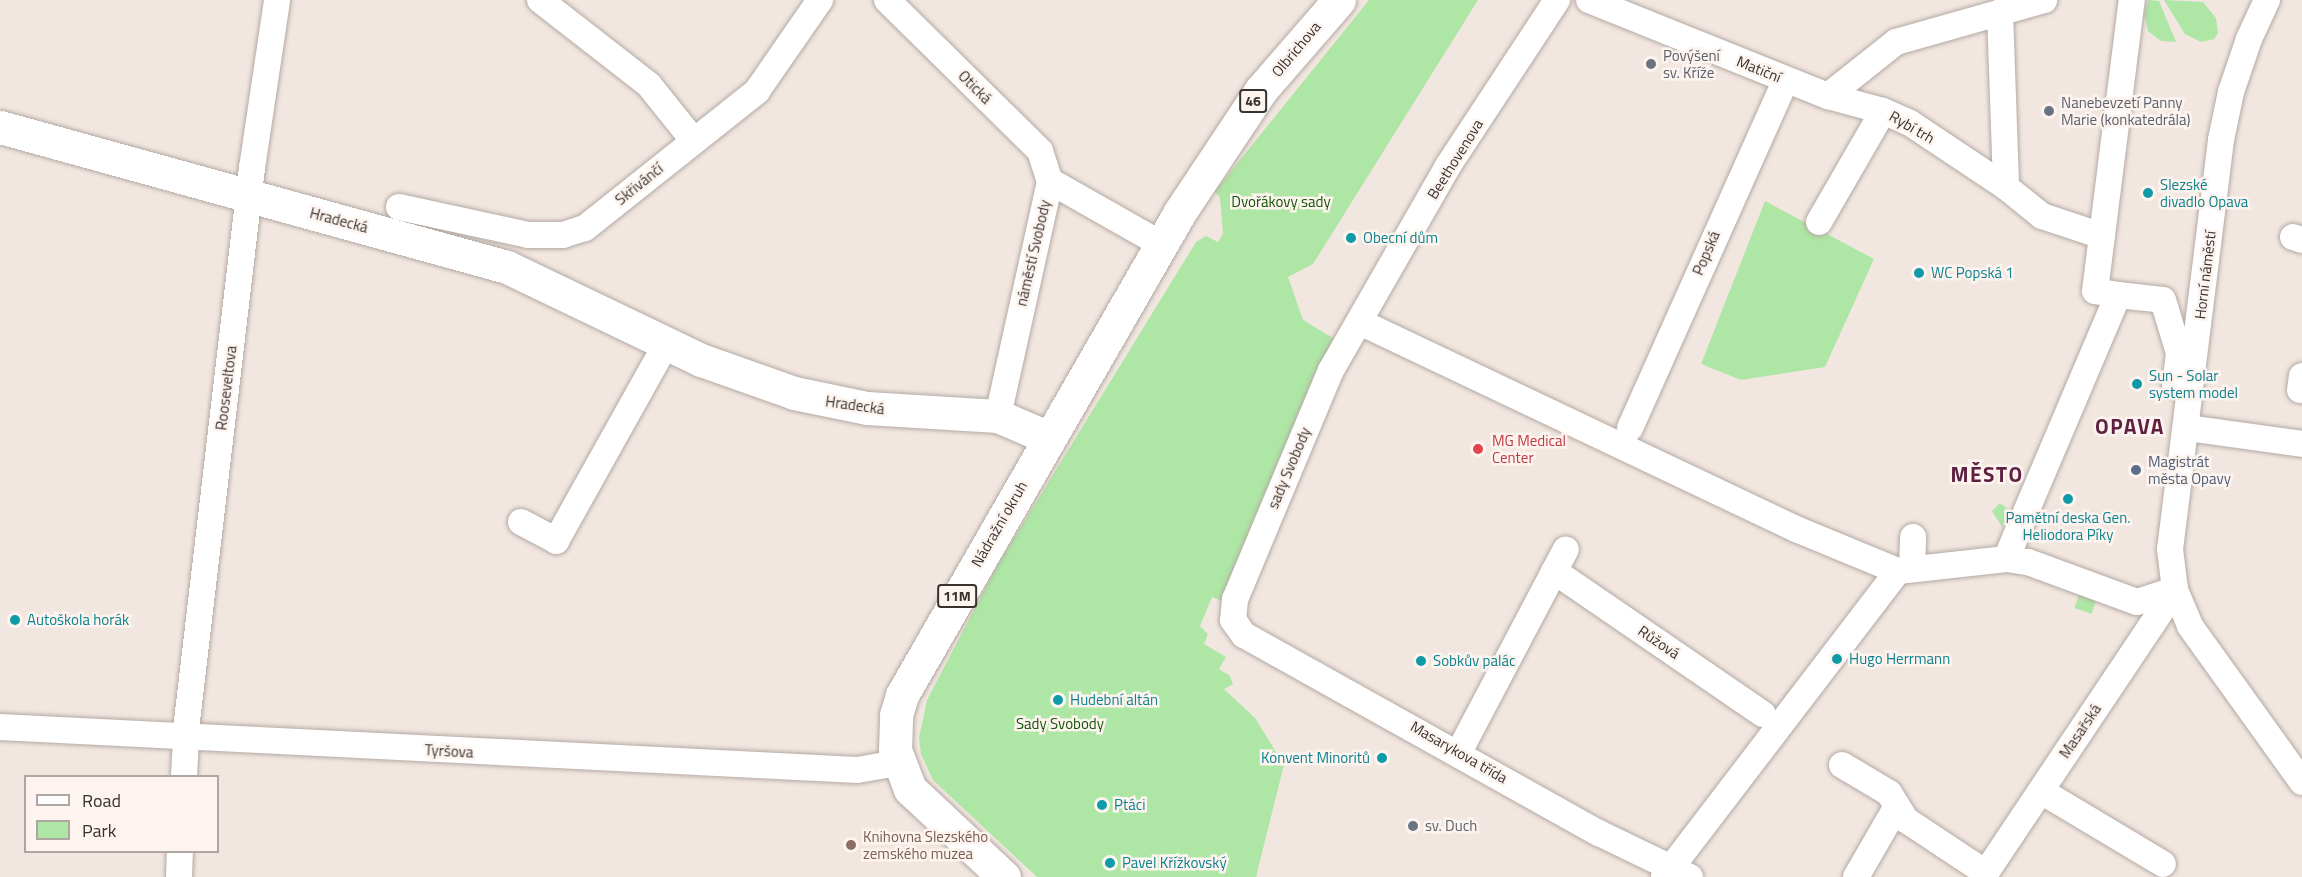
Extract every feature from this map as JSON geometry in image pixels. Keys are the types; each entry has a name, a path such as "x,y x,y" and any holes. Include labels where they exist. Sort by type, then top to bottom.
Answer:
{"main road":[{"name":"Olbrichova","path":"1168,232 1256,98 1339,0"},
{"name":"Hradecká","path":"0,127 507,267 559,289 666,344 727,371 834,403 998,416 1049,438"},
{"name":"11M","path":"1049,438 1168,232"},
{"name":"Nádražní okruh","path":"1004,877 921,802 910,789 898,763 894,733 902,695 1049,438"}],"street":[{"name":"Rooseveltova","path":"184,775 249,196 277,0"},
{"path":"540,0 649,85 693,140"},
{"name":"Skřivánčí","path":"399,207 528,235 570,234 585,228 757,91 820,0"},
{"name":"Otická","path":"887,0 1040,151 1050,182"},
{"name":"Beethovenova","path":"1360,322 1449,166 1557,0"},
{"name":"Matiční","path":"1589,0 1828,96"},
{"path":"1828,96 1896,42 2044,0"},
{"path":"2101,244 2132,0"},
{"name":"Horní náměstí","path":"2267,0 2235,81 2221,140 2186,438 2170,549 2175,590 2190,626 2302,782"},
{"path":"2000,12 2006,187"},
{"name":"Popská","path":"1630,428 1786,80"},
{"name":"Rybí trh","path":"1828,96 1883,111 1910,123 2006,187 2042,216 2101,244"},
{"path":"1819,222 1883,111"},
{"name":"náměstí Svobody","path":"998,416 1050,182 1168,232"},
{"name":"Horní náměstí","path":"2101,244 2095,291 2163,300 2179,353 2168,446 2186,438"},
{"path":"2006,559 2118,295"},
{"path":"1360,322 1796,529 1905,570 2006,559 2028,562 2137,602 2175,590"},
{"name":"sady Svobody","path":"1233,620 1235,599 1299,444 1331,370 1360,322"},
{"path":"521,522 556,541 666,344"},
{"path":"2186,438 2302,444"},
{"path":"1675,874 1905,570 1913,537"},
{"name":"Růžová","path":"1459,752 1560,560 1763,714"},
{"name":"Masařská","path":"1842,765 1889,793 1906,820 1985,876 2175,590"},
{"name":"Masarykova třída","path":"1233,620 1244,635 1459,752 1675,874"},
{"name":"Tyršova","path":"0,727 857,770 898,763"},
{"path":"2041,791 2163,864"},
{"path":"1856,877 1897,806"},
{"path":"179,877 180,853"}],"green space":[{"name":"Sady Svobody","path":"1369,0 1478,0 1313,264 1288,277 1303,320 1338,341 1222,601 1212,597 1200,626 1208,634 1204,644 1226,657 1219,669 1230,676 1233,684 1224,689 1255,718 1284,765 1256,877 1037,877 933,780 921,754 919,738 927,700 997,566 1196,242 1206,236 1218,242 1223,234 1220,198 1215,191"},
{"path":"2148,0 2159,1 2176,42 2161,41 2148,31 2144,15"},
{"path":"2164,0 2203,2 2216,18 2218,33 2214,39 2201,42 2185,34"},
{"path":"1765,201 1874,259 1825,367 1741,380 1701,364"},
{"path":"2000,503 2010,511 2002,527 1992,511"},
{"path":"2080,592 2097,598 2091,614 2074,608"}],"place":[{"name":"Povýšení sv. Kříže","path":"1651,64"},
{"name":"Nanebevzetí Panny Marie (konkatedrála)","path":"2049,111"},
{"name":"Slezské divadlo Opava","path":"2148,193"},
{"name":"Obecní dům","path":"1351,238"},
{"name":"WC Popská 1","path":"1919,273"},
{"name":"Sun - Solar system model","path":"2137,384"},
{"name":"MG Medical Center","path":"1478,449"},
{"name":"Magistrát města Opavy","path":"2136,470"},
{"name":"Pamětní deska Gen. Heliodora Píky","path":"2068,499"},
{"name":"Autoškola horák","path":"15,620"},
{"name":"Hugo Herrmann","path":"1837,659"},
{"name":"Sobkův palác","path":"1421,661"},
{"name":"Hudební altán","path":"1058,700"},
{"name":"Konvent Minoritů","path":"1382,758"},
{"name":"Ptáci","path":"1102,805"},
{"name":"sv. Duch","path":"1413,826"},
{"name":"Knihovna Slezského zemského muzea","path":"851,845"},
{"name":"Pavel Křížkovský","path":"1110,863"}],"district":[{"name":"OPAVA","path":"2130,426"},
{"name":"MĚSTO","path":"1987,474"}],"park label":[{"name":"Dvořákovy sady","path":"1281,202"}]}
